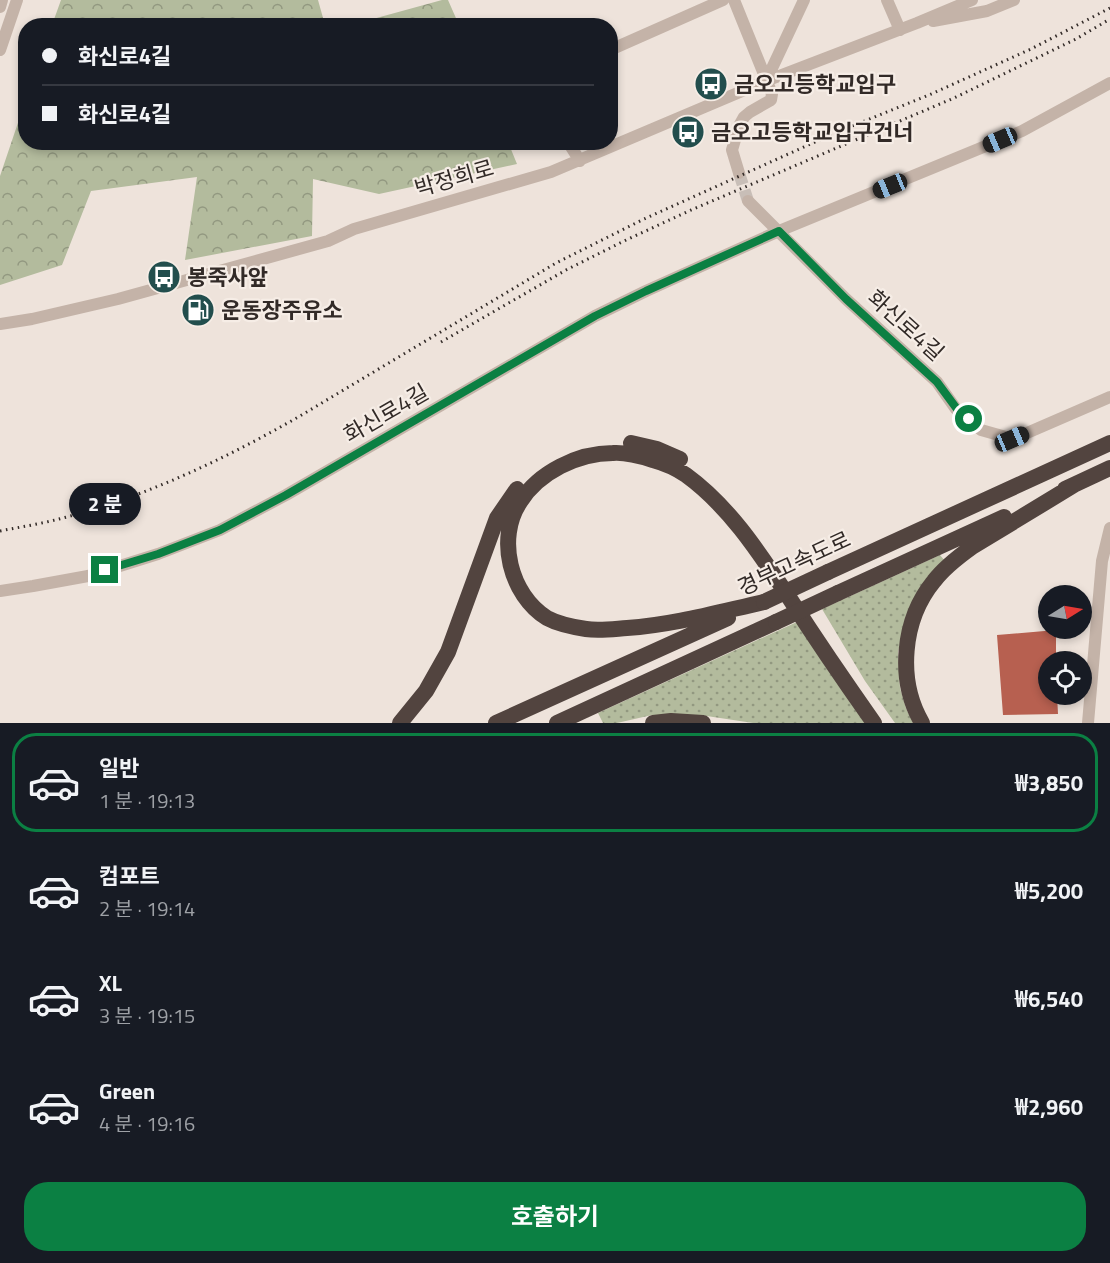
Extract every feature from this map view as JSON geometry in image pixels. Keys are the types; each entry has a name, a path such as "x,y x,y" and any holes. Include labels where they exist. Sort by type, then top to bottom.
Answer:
{"highway":[{"path":"400,723 426,691 448,652 497,518 518,488 544,464 560,456 594,444 618,443 644,445 674,456 688,463 723,493 745,517 779,563 885,723"},
{"name":"경부고속도로","path":"496,723 1110,443"},
{"path":"764,602 672,623 641,627 588,629 557,622 538,611 516,583 508,554 510,527 519,502 527,492 543,477 576,460 592,455 613,453 641,456 675,468 711,497 736,524 764,560 874,723"},
{"name":"경부고속도로","path":"557,723 1103,472"},
{"path":"922,723 911,699 906,653 912,623 924,596 935,580 960,555 1074,485"},
{"path":"652,723 671,721 703,723"}],"street":[{"path":"0,7 2,0"},
{"path":"0,50 17,0"},
{"path":"618,46 723,0"},
{"path":"734,0 772,94 771,100 750,112 738,126 732,150 739,174"},
{"path":"766,81 804,0"},
{"path":"887,0 900,30"},
{"path":"917,23 952,0"},
{"name":"박정희로","path":"618,145 766,81 972,0"},
{"path":"917,23 987,11 1014,0"},
{"name":"화신로4길","path":"0,591 88,576 158,554 220,530 286,495 595,316 779,231 1022,131 1110,83"},
{"path":"573,150 580,161"},
{"name":"박정희로","path":"0,324 118,299 328,241 354,229 551,172 606,150"},
{"name":"화신로4길","path":"748,201 846,299 937,382 957,409 981,430 1012,439 1110,398"},
{"path":"1088,723 1102,561 1110,528"}],"green space":[{"path":"61,0 318,0 323,18 55,18"},
{"path":"448,0 456,18 376,18"},
{"path":"18,123 18,150 511,150 517,164 379,194 313,179 312,236 185,260 197,177 91,191 62,265 0,285 0,176"},
{"path":"940,555 945,561 906,617 898,652 900,688 913,723 895,723 865,681 822,609"},
{"path":"797,622 867,723 753,723 700,715 652,715 617,723 603,723 598,713"}],"building":[{"path":"1038,632 1038,639 1056,639 1056,651 1038,651 1038,705 1058,705 1058,714 1003,715 997,635"}],"tunnel":[{"path":"739,173 748,201"}],"railway":[{"path":"0,531 52,521 122,500 213,462 300,416 556,263 644,219 835,133 929,95 1031,49 1110,8"},
{"path":"441,342 566,270 624,241 691,210 954,98 1076,39 1110,19"}],"place":[{"name":"금오고등학교입구","path":"711,84"},
{"name":"금오고등학교입구건너","path":"688,132"},
{"name":"봉죽사앞","path":"164,277"},
{"name":"운동장주유소","path":"198,310"}],"route":[{"path":"105,570 158,554 220,530 286,495 595,316 779,231 846,299 937,382 957,409 969,419"}]}
